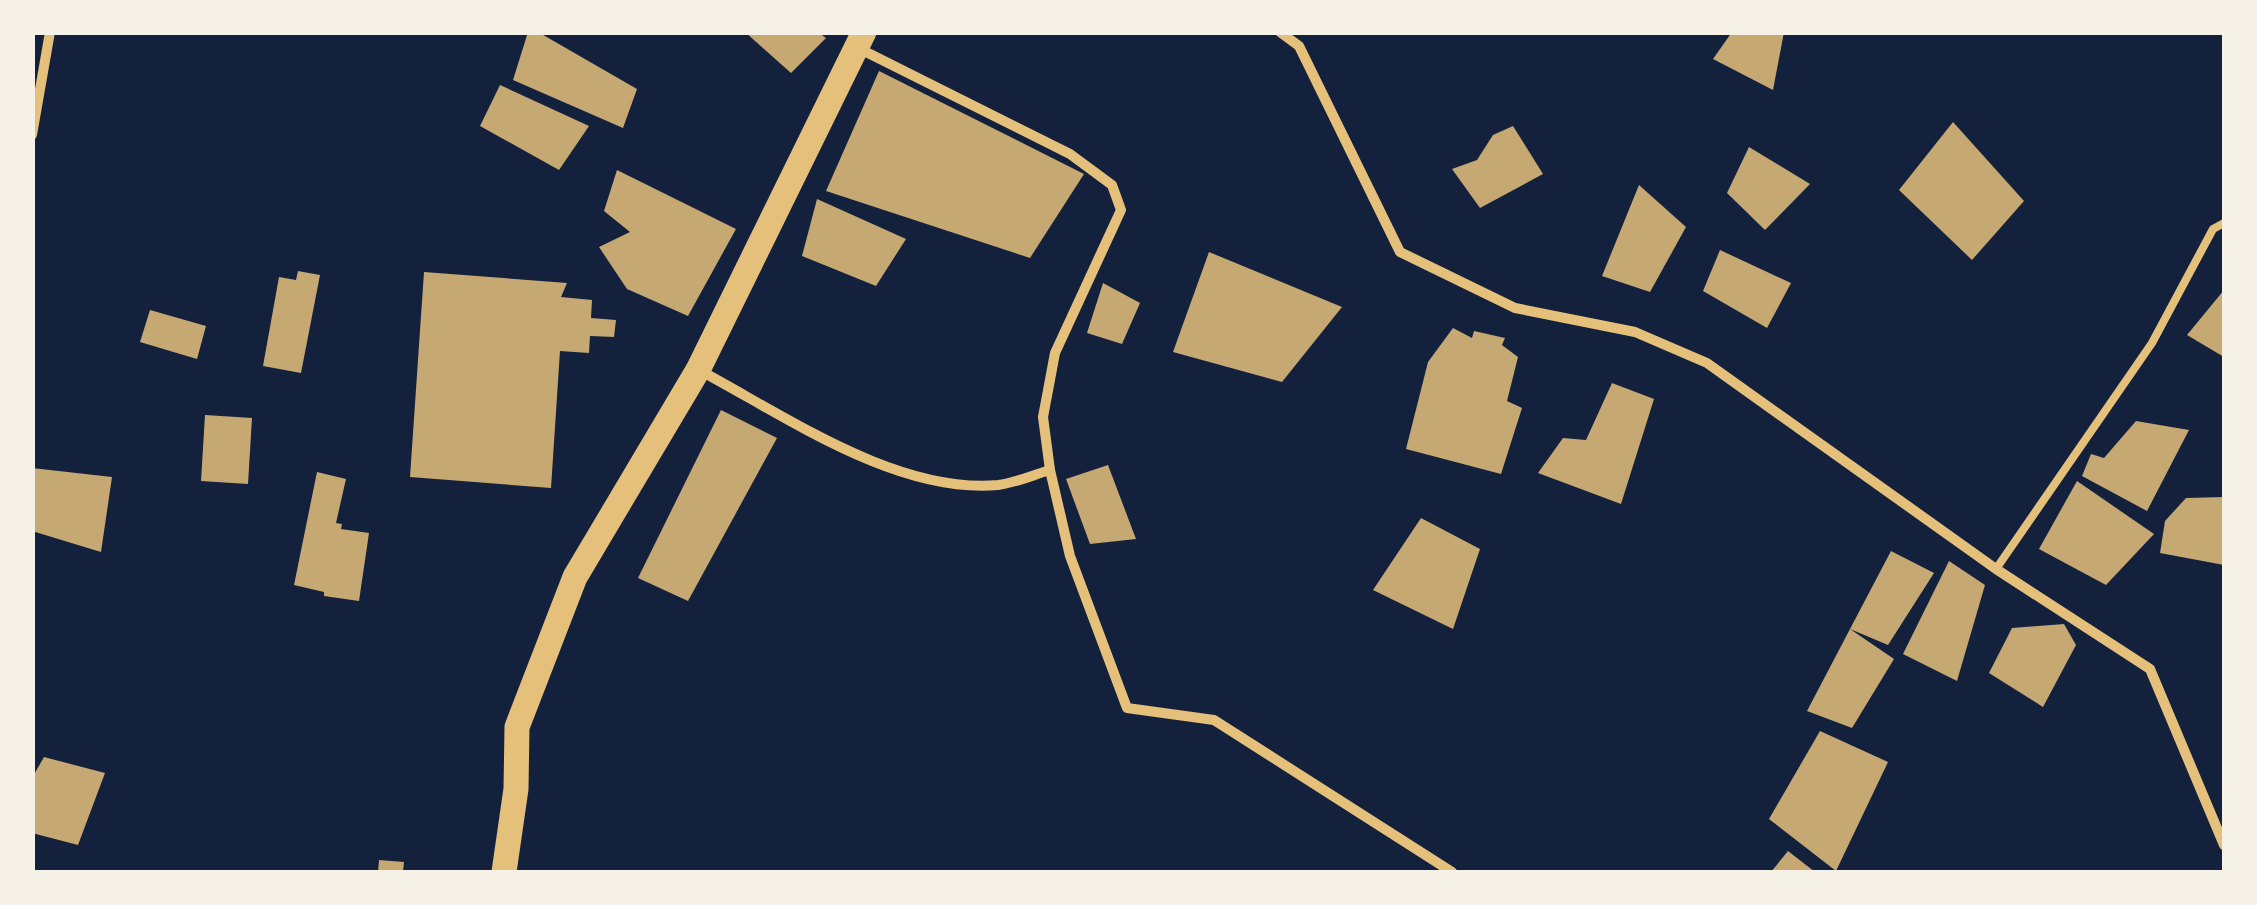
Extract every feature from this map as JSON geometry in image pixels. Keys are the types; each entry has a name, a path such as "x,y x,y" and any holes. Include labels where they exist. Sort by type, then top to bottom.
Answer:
{"main road":[{"path":"504,872 516,789 518,728 575,576 698,370 860,40"}],"street":[{"path":"32,136 50,32"},
{"path":"1280,32 1299,46 1400,252 1515,308 1635,332 1706,363 1996,569 2150,669 2224,846"},
{"path":"860,40 1070,154 1112,185 1121,210 1055,354 1042,417 1070,556 1127,708 1214,720 1452,872"},
{"path":"698,370 884,468 944,484 1000,485 1050,470"}],"lane":[{"path":"1996,569 2152,343 2213,229 2224,223"}],"building":[{"path":"528,32 538,32 637,89 623,128 513,80"},
{"path":"745,32 818,32 826,38 791,73"},
{"path":"1732,32 1784,32 1773,90 1713,59"},
{"path":"879,71 1084,174 1030,258 826,191"},
{"path":"500,85 589,126 559,170 480,126"},
{"path":"1953,122 2024,201 1972,260 1899,190"},
{"path":"1513,126 1543,174 1480,208 1452,169 1477,160 1493,135"},
{"path":"1749,147 1810,184 1765,230 1727,193"},
{"path":"617,170 736,229 688,316 627,289 599,247 630,232 604,211"},
{"path":"1639,185 1686,227 1650,292 1602,276"},
{"path":"817,199 906,239 876,286 802,256"},
{"path":"1720,250 1791,283 1767,328 1703,291"},
{"path":"1209,252 1342,307 1282,382 1173,352"},
{"path":"298,271 320,275 301,373 263,366 279,277 296,280"},
{"path":"424,272 567,283 561,297 592,300 591,318 616,320 614,337 590,336 589,353 560,351 551,488 410,477"},
{"path":"1103,283 1140,303 1122,344 1087,333"},
{"path":"2224,290 2224,357 2187,335"},
{"path":"150,310 206,326 197,359 140,342"},
{"path":"1453,328 1472,338 1474,331 1505,338 1502,345 1518,357 1507,401 1522,408 1501,474 1406,449 1428,362"},
{"path":"1612,383 1654,399 1621,504 1538,473 1563,438 1586,440"},
{"path":"721,410 777,438 688,601 638,578"},
{"path":"205,415 252,418 248,484 201,481"},
{"path":"2136,421 2189,430 2147,511 2082,476 2091,454 2104,458"},
{"path":"1108,465 1136,539 1090,544 1066,479"},
{"path":"32,468 112,477 101,552 32,531"},
{"path":"317,472 346,479 336,523 342,524 341,529 369,533 359,601 324,596 324,592 294,585"},
{"path":"2077,481 2154,534 2106,585 2039,549"},
{"path":"2224,497 2224,565 2160,553 2165,521 2186,498"},
{"path":"1421,518 1480,549 1453,629 1373,590"},
{"path":"1891,551 1934,573 1888,645 1850,629"},
{"path":"1949,561 1985,585 1957,681 1903,654"},
{"path":"2064,624 2076,645 2043,707 1989,673 2012,628"},
{"path":"1850,629 1894,659 1852,728 1807,711"},
{"path":"1820,731 1888,762 1836,871 1769,819"},
{"path":"44,757 105,773 78,845 32,833 32,778"},
{"path":"1788,851 1815,872 1771,872"},
{"path":"379,860 404,862 403,872 378,872"}]}
